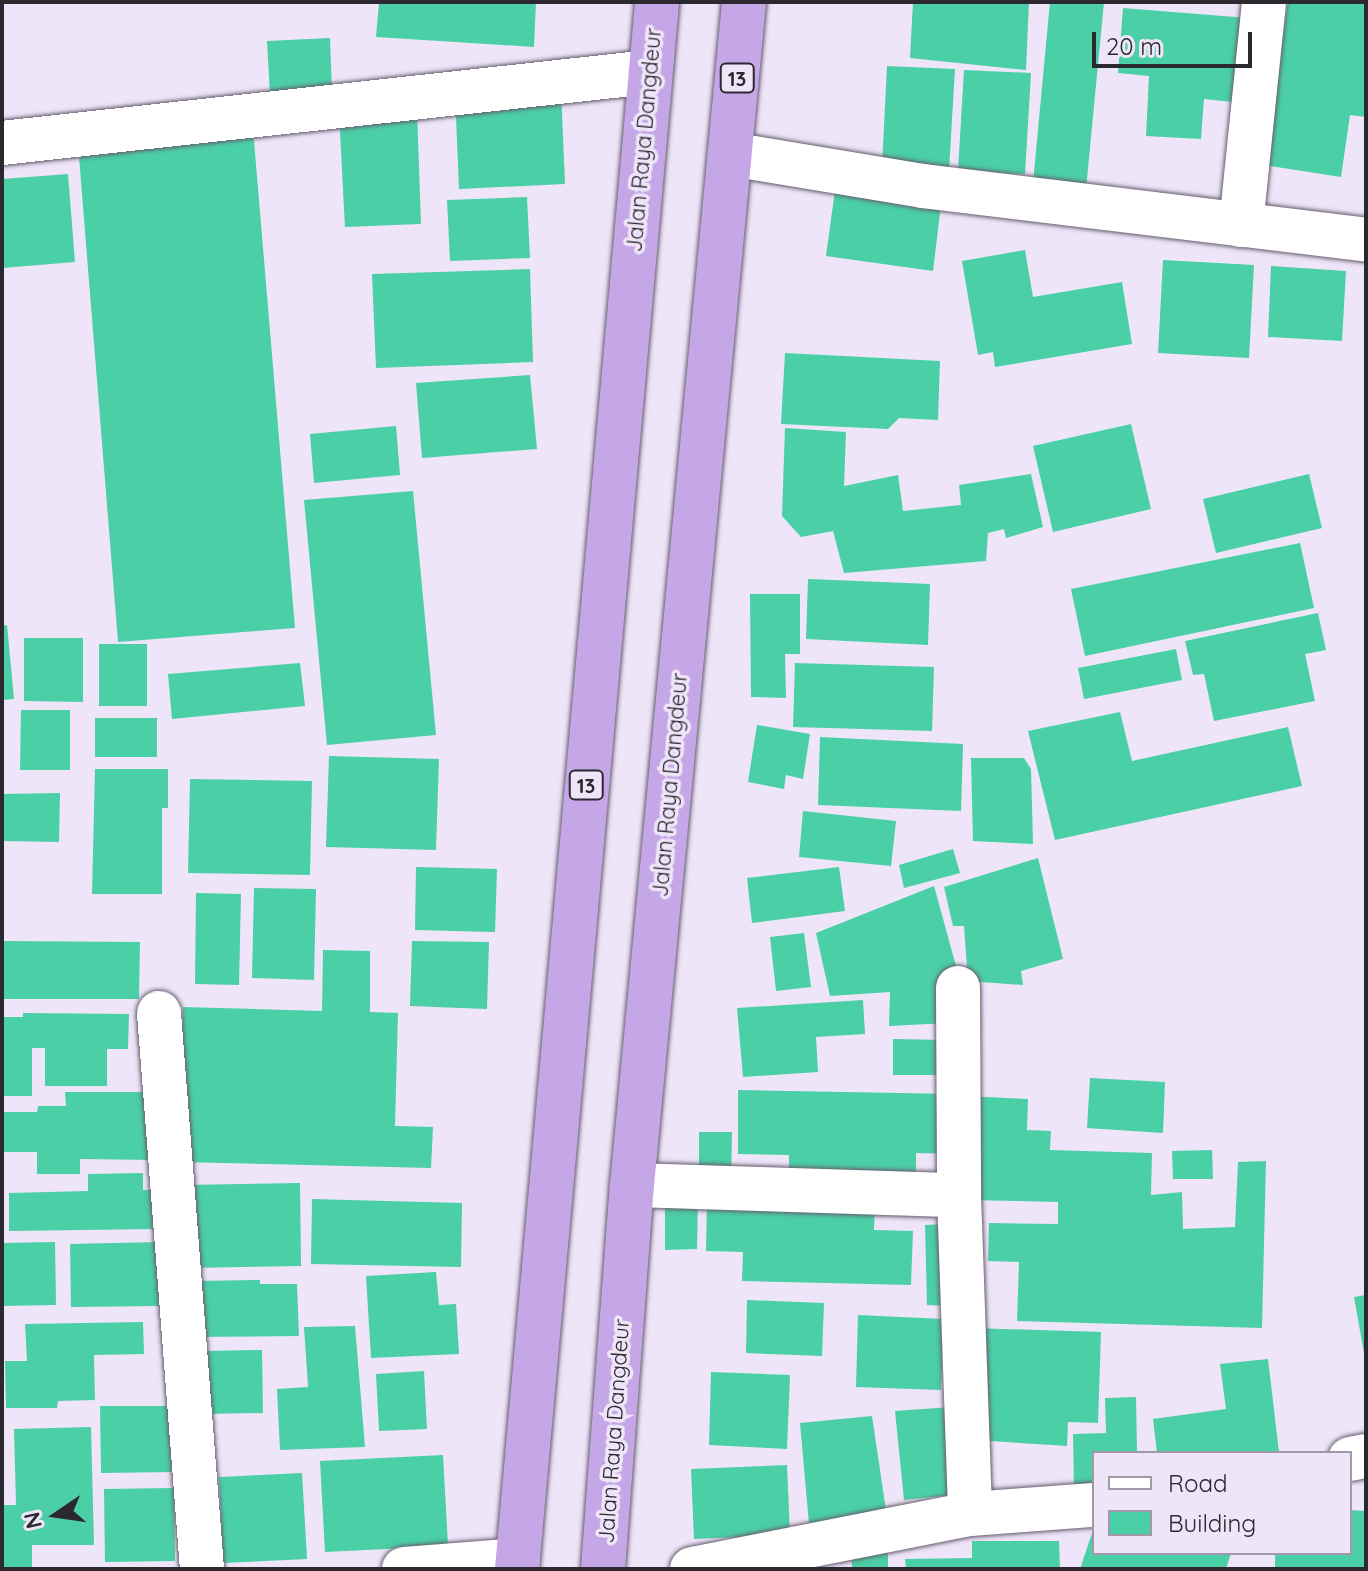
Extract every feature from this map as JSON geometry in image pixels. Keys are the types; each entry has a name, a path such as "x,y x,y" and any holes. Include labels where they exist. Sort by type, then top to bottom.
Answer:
{"highway":[{"name":"Jalan Raya Dangdeur","path":"518,1564 657,2"},
{"name":"Jalan Raya Dangdeur","path":"603,1569 632,1185 744,2"}],"street":[{"path":"1241,225 1264,2"},
{"path":"2,143 649,72"},
{"path":"730,154 923,186 1366,240"},
{"path":"958,988 959,1195 970,1514"},
{"path":"159,1013 202,1569"},
{"path":"632,1185 959,1195"},
{"path":"692,1569 970,1514 1092,1505"},
{"path":"404,1569 518,1564"}],"building":[{"path":"379,2 536,2 534,47 376,37"},
{"path":"913,2 1029,2 1026,70 910,58"},
{"path":"1050,2 1104,2 1086,189 1033,183"},
{"path":"1288,2 1366,2 1366,117 1350,115 1341,177 1263,165"},
{"path":"1123,8 1248,18 1242,103 1204,99 1201,139 1146,136 1149,76 1118,73"},
{"path":"330,38 332,92 270,95 267,41"},
{"path":"887,66 955,69 949,170 882,167"},
{"path":"964,70 1031,73 1025,174 958,171"},
{"path":"561,89 565,184 459,189 455,94"},
{"path":"417,110 421,224 345,227 339,113"},
{"path":"253,129 295,628 118,642 78,144"},
{"path":"68,174 75,262 2,268 2,179"},
{"path":"835,190 941,205 933,271 826,256"},
{"path":"527,197 530,258 450,261 447,200"},
{"path":"1025,250 1033,297 1122,282 1132,344 995,367 993,352 978,355 962,261"},
{"path":"1163,260 1254,265 1249,358 1158,353"},
{"path":"1271,266 1346,271 1342,341 1268,337"},
{"path":"530,269 533,362 376,368 372,274"},
{"path":"785,353 940,361 938,420 899,418 888,429 781,424"},
{"path":"530,375 537,449 422,458 416,383"},
{"path":"1131,424 1151,509 1053,532 1033,446"},
{"path":"396,426 400,475 314,483 310,434"},
{"path":"785,428 846,432 844,486 898,475 903,511 961,505 959,485 1031,474 1043,527 1006,538 1004,529 988,533 986,561 844,573 833,531 801,537 782,516"},
{"path":"1309,474 1322,528 1216,553 1203,499"},
{"path":"413,491 436,735 327,745 304,500"},
{"path":"1300,543 1314,608 1085,656 1071,589"},
{"path":"808,579 930,584 928,645 806,639"},
{"path":"750,594 800,594 800,654 785,654 786,698 751,697"},
{"path":"1318,613 1326,650 1305,654 1315,701 1214,721 1204,674 1193,675 1185,641"},
{"path":"7,625 14,699 2,700 2,626"},
{"path":"24,638 83,638 83,702 24,701"},
{"path":"99,644 147,644 147,706 99,706"},
{"path":"1176,649 1182,680 1084,699 1078,668"},
{"path":"300,663 305,706 172,719 168,674"},
{"path":"795,663 934,667 932,731 793,727"},
{"path":"21,710 70,710 70,770 20,770"},
{"path":"1120,712 1132,761 1288,727 1302,786 1055,840 1028,731"},
{"path":"95,718 157,718 157,757 95,757"},
{"path":"757,725 810,734 803,779 786,775 784,789 748,782"},
{"path":"820,737 963,744 961,811 818,805"},
{"path":"329,756 439,759 436,850 326,847"},
{"path":"971,758 1024,758 1031,769 1033,844 973,841"},
{"path":"95,769 168,769 168,808 162,808 162,894 92,894"},
{"path":"190,779 312,781 310,875 188,873"},
{"path":"60,793 59,842 2,841 2,794"},
{"path":"803,811 896,821 891,866 799,857"},
{"path":"953,849 960,873 904,888 899,865"},
{"path":"1038,858 1063,959 1021,971 1023,985 968,981 964,926 953,926 944,887"},
{"path":"416,867 497,869 495,932 415,930"},
{"path":"839,867 845,911 752,923 747,878"},
{"path":"934,886 959,977 949,1023 889,1026 890,992 830,996 816,933"},
{"path":"254,888 316,889 314,980 252,978"},
{"path":"196,893 241,894 239,985 195,984"},
{"path":"804,933 811,987 776,991 770,937"},
{"path":"3,941 140,942 139,999 3,999"},
{"path":"412,941 489,942 487,1009 410,1006"},
{"path":"323,950 370,951 370,1012 398,1013 395,1126 433,1127 431,1168 180,1162 183,1007 322,1011"},
{"path":"863,1000 865,1034 816,1037 818,1072 743,1077 737,1008"},
{"path":"23,1013 129,1014 128,1049 107,1049 107,1086 45,1086 45,1048 32,1048 32,1096 2,1096 2,1017 23,1017"},
{"path":"893,1039 946,1040 945,1075 893,1075"},
{"path":"1090,1078 1165,1082 1163,1133 1087,1128"},
{"path":"738,1090 954,1094 954,1154 916,1153 916,1187 789,1185 789,1155 738,1154"},
{"path":"65,1092 155,1092 155,1160 80,1159 80,1174 37,1174 37,1152 2,1152 2,1112 37,1112 38,1106 66,1106"},
{"path":"963,1096 1028,1099 1027,1130 1051,1131 1050,1150 1152,1153 1151,1195 1182,1192 1183,1229 1235,1227 1238,1162 1266,1161 1262,1328 1017,1321 1019,1262 988,1261 989,1223 1058,1224 1058,1202 968,1200"},
{"path":"699,1132 732,1132 731,1184 699,1184"},
{"path":"1212,1150 1213,1179 1173,1179 1172,1151"},
{"path":"143,1173 143,1190 155,1190 156,1229 9,1231 9,1193 88,1191 88,1174"},
{"path":"300,1183 301,1266 186,1268 185,1185"},
{"path":"665,1197 698,1198 697,1249 665,1250"},
{"path":"707,1198 875,1203 874,1230 913,1231 911,1285 742,1281 743,1252 706,1251"},
{"path":"312,1199 462,1203 461,1267 311,1264"},
{"path":"950,1224 951,1306 927,1305 925,1225"},
{"path":"55,1242 56,1305 2,1306 2,1243"},
{"path":"158,1242 159,1306 71,1307 70,1244"},
{"path":"436,1272 439,1305 456,1304 459,1354 371,1358 366,1276"},
{"path":"260,1280 260,1284 297,1284 299,1336 195,1337 194,1281"},
{"path":"1366,1295 1366,1353 1364,1353 1354,1297"},
{"path":"747,1300 824,1303 822,1356 746,1353"},
{"path":"858,1315 944,1319 941,1390 856,1387"},
{"path":"143,1322 144,1354 94,1355 95,1400 58,1401 57,1408 6,1408 5,1361 27,1361 25,1324"},
{"path":"355,1326 365,1447 280,1450 277,1389 308,1387 304,1327"},
{"path":"973,1328 1101,1332 1098,1423 1068,1422 1067,1446 974,1440"},
{"path":"262,1350 263,1413 204,1414 203,1351"},
{"path":"1268,1359 1279,1451 1157,1451 1153,1419 1226,1409 1220,1364"},
{"path":"424,1371 427,1429 379,1431 376,1374"},
{"path":"711,1372 790,1375 787,1449 709,1445"},
{"path":"1136,1397 1137,1451 1092,1451 1092,1489 1074,1490 1073,1434 1106,1433 1105,1398"},
{"path":"100,1406 174,1406 176,1472 101,1473"},
{"path":"951,1407 960,1494 904,1500 895,1411"},
{"path":"872,1416 887,1517 809,1524 800,1423"},
{"path":"91,1427 94,1545 32,1545 32,1569 2,1569 2,1505 16,1505 14,1429"},
{"path":"443,1455 448,1546 325,1552 320,1461"},
{"path":"787,1465 790,1535 694,1539 691,1469"},
{"path":"302,1473 307,1559 223,1563 219,1477"},
{"path":"174,1488 175,1561 105,1562 104,1489"},
{"path":"1352,1510 1366,1511 1366,1569 1275,1569 1275,1555 1352,1555"},
{"path":"1092,1533 1092,1555 1230,1555 1226,1569 1080,1569"},
{"path":"972,1541 1059,1541 1060,1569 906,1569 905,1559 972,1558"},
{"path":"888,1550 888,1569 852,1569 851,1551"}]}
